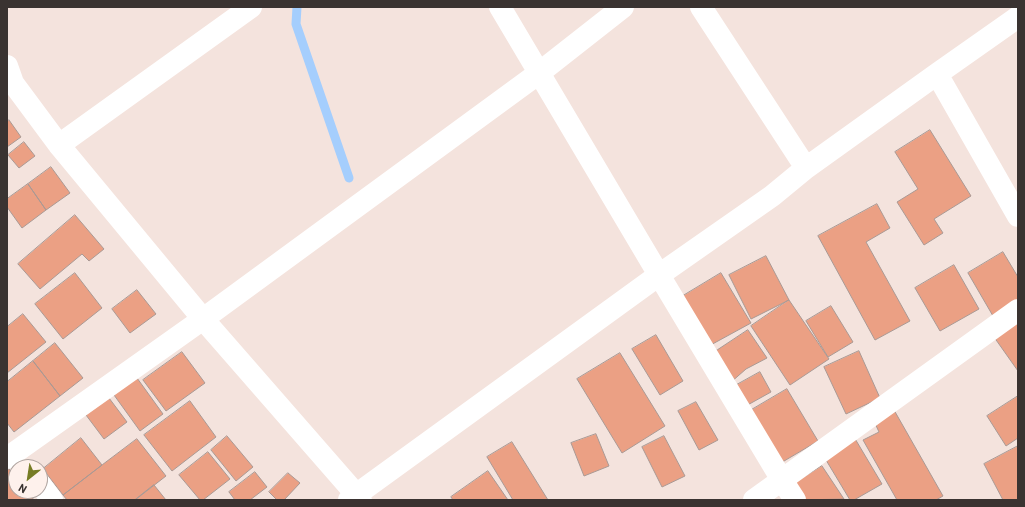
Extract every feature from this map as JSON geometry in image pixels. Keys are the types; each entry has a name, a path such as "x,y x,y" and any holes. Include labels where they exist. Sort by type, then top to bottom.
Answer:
{"street":[{"path":"59,145 251,7"},
{"path":"500,7 795,500"},
{"path":"14,454 204,319 539,73 623,7"},
{"path":"701,7 806,168"},
{"path":"7,66 14,83 59,145 356,498 659,275 772,196 806,168 1018,17"},
{"path":"937,74 1018,216"},
{"path":"754,500 1018,310"}],"building":[{"path":"9,120 21,137 7,147 7,122"},
{"path":"930,130 971,196 934,219 943,233 924,245 897,202 918,189 895,152"},
{"path":"24,142 35,156 19,168 8,155"},
{"path":"51,167 70,193 46,210 28,184"},
{"path":"28,184 46,210 22,228 7,207 7,199"},
{"path":"877,204 890,228 866,242 910,321 875,340 818,236"},
{"path":"75,215 104,249 89,261 82,254 40,289 18,264"},
{"path":"1003,252 1018,277 1018,302 993,316 968,273"},
{"path":"766,256 789,300 751,319 729,275"},
{"path":"954,265 979,309 940,331 915,288"},
{"path":"75,273 102,308 63,339 35,304"},
{"path":"721,273 751,323 707,347 678,299"},
{"path":"137,290 156,314 130,333 112,309"},
{"path":"789,300 829,359 790,385 751,326"},
{"path":"831,306 853,342 828,357 806,321"},
{"path":"23,314 46,342 7,373 7,327"},
{"path":"1018,320 1018,371 994,337"},
{"path":"748,330 767,358 746,369 730,383 708,354 717,350"},
{"path":"656,335 683,381 660,395 632,349"},
{"path":"55,343 83,378 60,396 33,361"},
{"path":"859,351 880,398 846,414 824,367"},
{"path":"182,352 205,383 166,411 143,380"},
{"path":"620,353 665,426 622,453 577,379"},
{"path":"33,361 60,396 14,432 7,423 7,382"},
{"path":"760,372 771,392 744,407 733,387"},
{"path":"137,378 163,414 140,431 114,395"},
{"path":"787,389 818,441 779,464 748,412"},
{"path":"1018,396 1018,438 1006,446 987,416"},
{"path":"109,398 127,422 104,439 86,415"},
{"path":"190,401 216,437 172,471 144,435"},
{"path":"696,402 718,440 699,450 678,411"},
{"path":"894,410 943,496 936,500 897,500 863,440 879,432 874,421"},
{"path":"596,434 609,466 584,476 571,443"},
{"path":"227,436 253,467 236,481 211,450"},
{"path":"664,436 685,476 662,487 642,447"},
{"path":"854,437 882,484 854,500 850,500 823,455"},
{"path":"81,438 102,465 63,495 48,476 48,465"},
{"path":"137,439 166,476 135,500 67,500 63,495"},
{"path":"512,442 548,500 513,500 487,457"},
{"path":"1018,446 1018,500 1003,500 984,464"},
{"path":"208,452 230,479 203,500 200,500 179,475"},
{"path":"822,466 844,499 801,500 790,486"},
{"path":"8,470 8,499 34,500 7,500"},
{"path":"488,471 508,500 453,500 451,497"},
{"path":"255,472 267,487 250,500 235,500 229,492"},
{"path":"288,473 300,483 284,500 277,500 269,492"},
{"path":"154,485 166,500 135,500"}],"waterway":[{"path":"297,7 296,24 349,178"}]}
